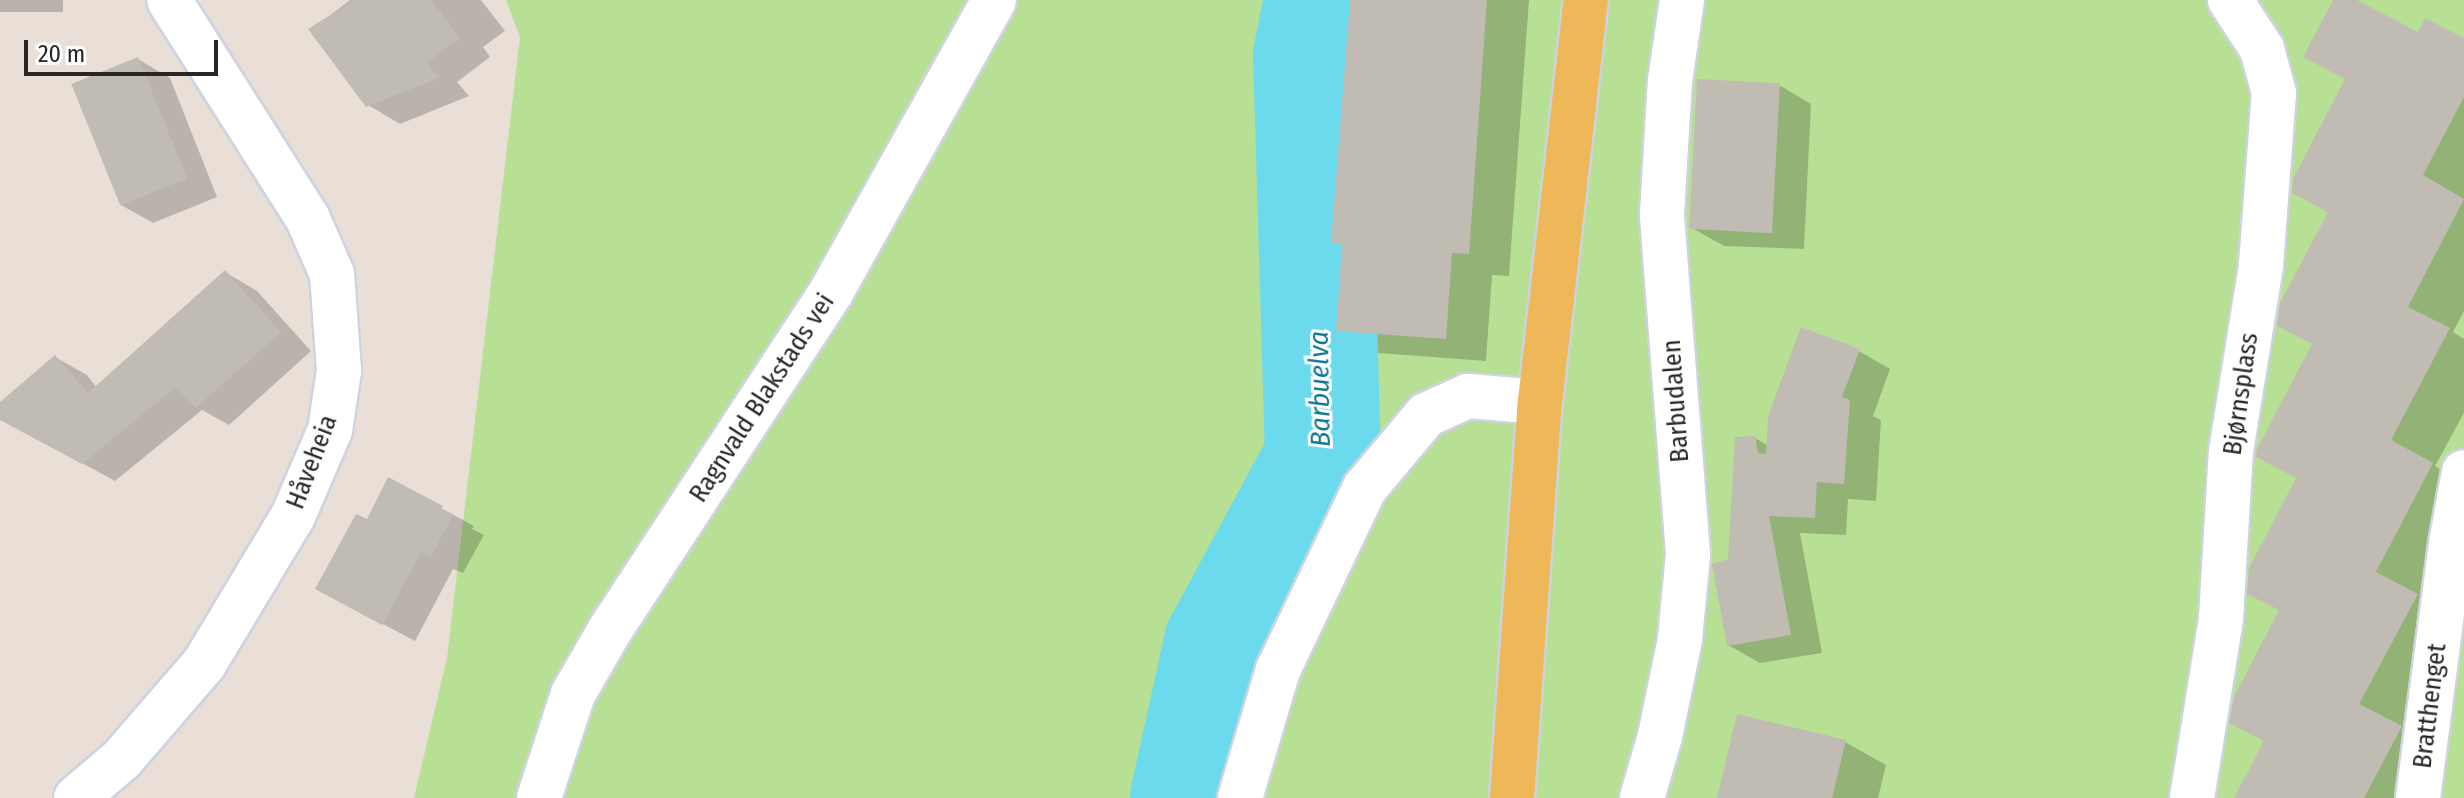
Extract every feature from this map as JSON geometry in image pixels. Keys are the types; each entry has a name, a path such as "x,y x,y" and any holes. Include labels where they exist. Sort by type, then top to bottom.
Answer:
{"main road":[{"path":"1512,798 1540,402 1586,0"}],"street":[{"name":"Håveheia","path":"76,798 121,760 204,664 293,516 330,430 339,371 332,274 308,219 169,0"},
{"name":"Ragnvald Blakstads vei","path":"539,798 581,681 610,630 831,292 994,0"},
{"name":"Barbudalen","path":"1642,798 1660,736 1680,639 1688,554 1662,214 1670,81 1682,0"},
{"name":"Bjørnsplass","path":"2192,798 2221,618 2231,451 2261,265 2274,93 2262,49 2230,0"},
{"path":"1240,798 1278,670 1365,488 1426,415 1468,396 1540,402"},
{"name":"Bratthenget","path":"2418,798 2451,544 2464,472"}],"green space":[{"path":"506,0 2464,0 2464,798 414,798 447,658 520,37"}],"building":[{"path":"354,0 431,0 460,38 427,63 439,78 366,107 308,29"},
{"path":"1350,0 1487,0 1469,254 1452,253 1446,339 1336,331 1342,244 1331,243"},
{"path":"2333,0 2357,0 2418,32 2425,18 2464,38 2464,97 2423,175 2464,199 2408,307 2450,328 2391,440 2433,463 2376,572 2418,594 2359,704 2402,726 2364,798 2234,798 2264,741 2229,723 2234,697 2279,610 2247,594 2249,568 2296,478 2256,457 2257,449 2312,344 2277,326 2280,303 2328,212 2292,193 2293,179 2345,79 2303,57"},
{"path":"138,57 187,178 120,205 71,84"},
{"path":"1697,79 1780,83 1772,233 1689,229"},
{"path":"225,270 281,332 196,408 176,387 82,464 0,420 0,402 55,355 88,393"},
{"path":"1801,327 1860,349 1842,397 1850,400 1844,484 1817,482 1815,518 1769,516 1791,635 1727,646 1712,564 1728,559 1735,437 1755,436 1758,453 1766,454 1768,416"},
{"path":"388,477 443,506 441,509 453,515 431,557 421,552 382,625 315,589 356,514 367,519"},
{"path":"1737,714 1846,740 1832,798 1717,798"}],"waterway":[{"name":"Barbuelva","path":"1188,798 1222,644 1323,457 1311,56 1322,0"}]}
